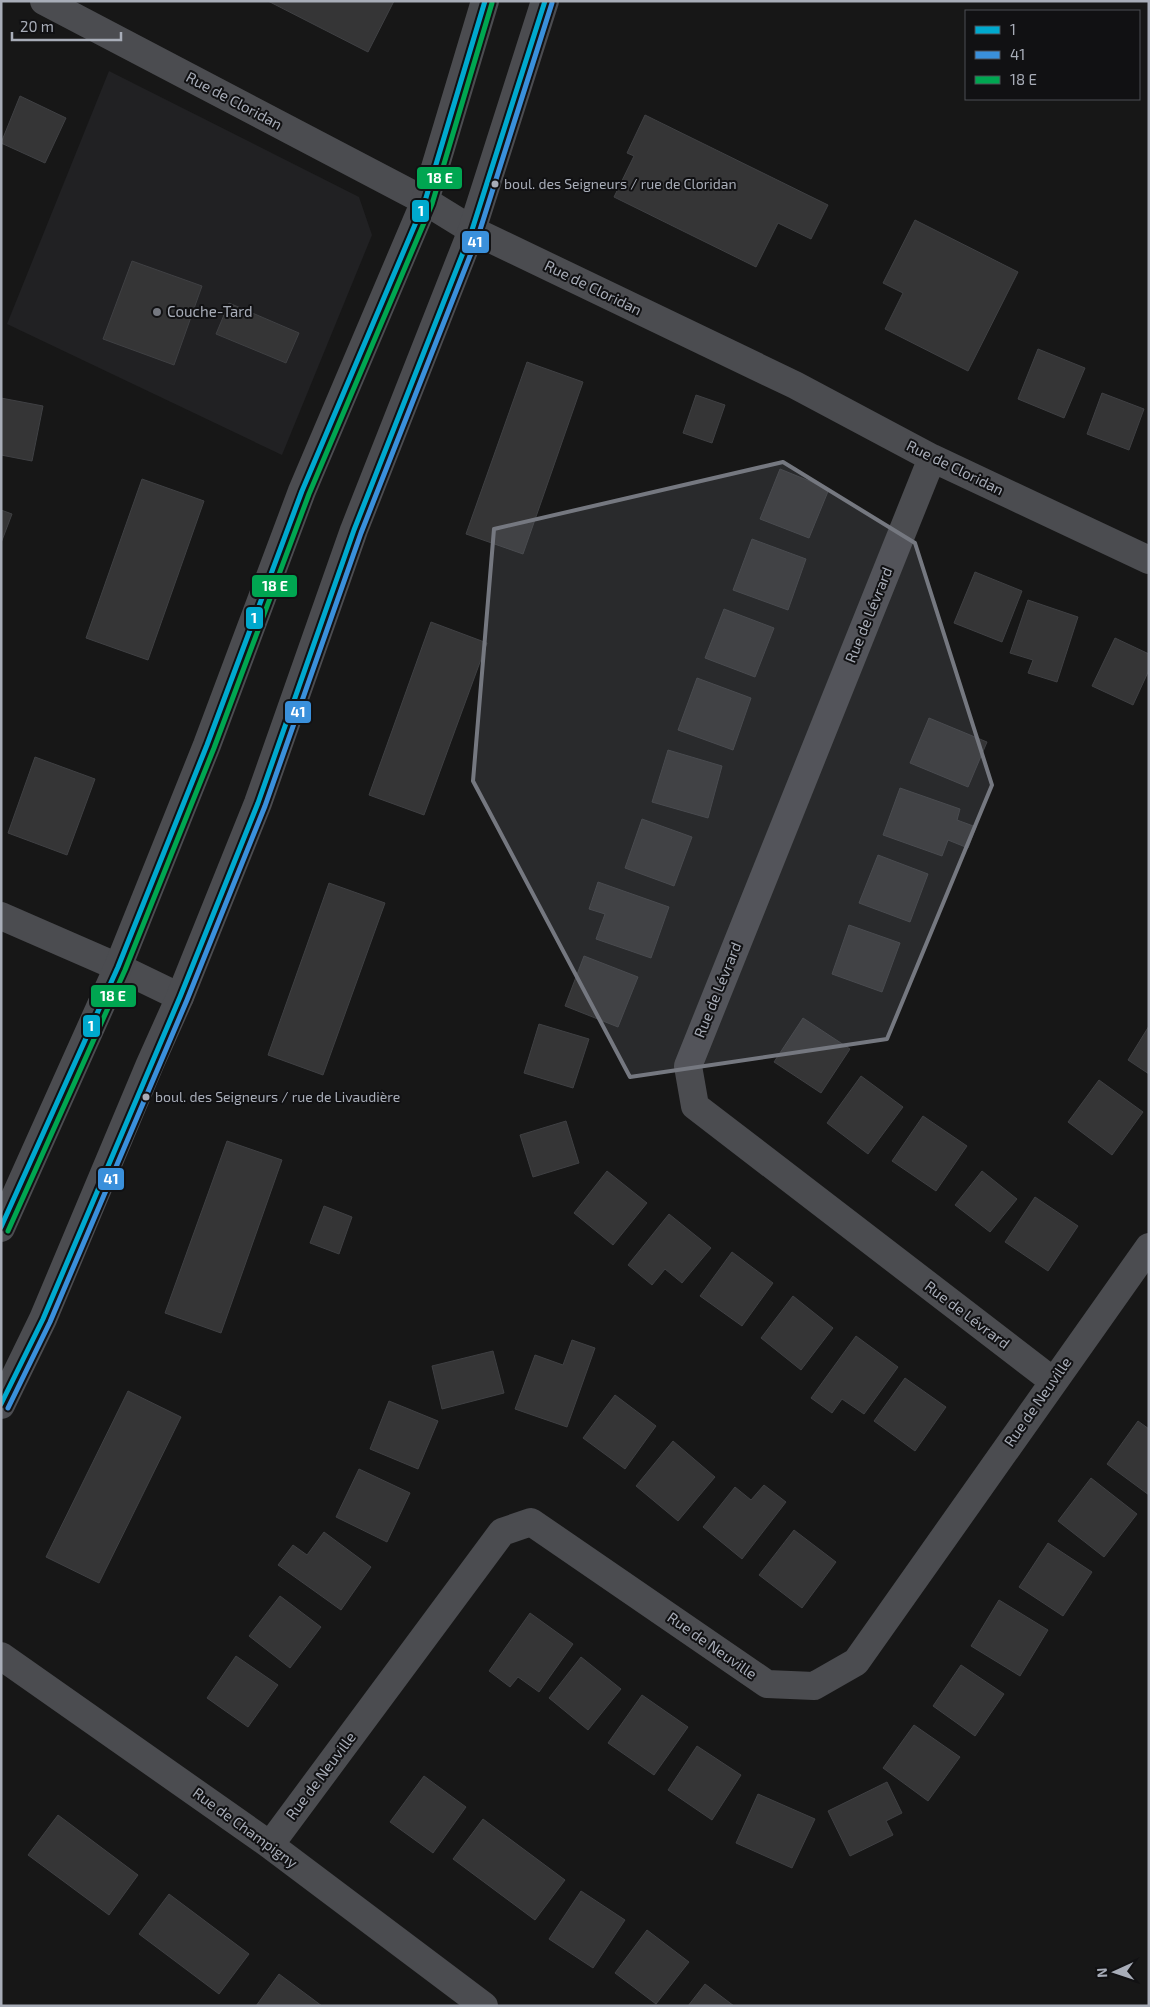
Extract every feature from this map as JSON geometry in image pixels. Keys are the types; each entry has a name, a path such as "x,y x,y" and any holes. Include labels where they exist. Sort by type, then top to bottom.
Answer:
{"street":[{"name":"Rue de Cloridan","path":"44,1 425,201 472,230 795,385 932,458 1149,560"},
{"path":"1,1228 118,967 207,745 302,492 425,201 485,1"},
{"path":"1,1405 42,1319 180,997 258,803 354,530 472,230 545,1"},
{"name":"Rue de Lévrard","path":"932,458 688,1066 695,1106 1053,1381"},
{"path":"1,916 118,967 180,997"},
{"name":"Rue de Neuville","path":"270,1845 502,1532 531,1522 767,1684 814,1686 856,1662 1149,1247"},
{"name":"Rue de Champigny","path":"1,1656 270,1845 484,2006"}],"highlighted area":[{"path":"783,462 915,543 992,785 887,1039 630,1077 473,781 494,529"}],"shaded area":[{"path":"109,71 359,197 372,235 282,455 7,324"}],"building":[{"path":"268,1 394,1 368,52"},
{"path":"20,96 66,118 45,163 1,143"},
{"path":"645,115 828,205 811,239 778,223 756,267 614,197 634,156 627,153"},
{"path":"915,220 1018,272 968,371 885,329 903,293 883,283"},
{"path":"132,261 202,286 174,365 103,339"},
{"path":"229,303 299,333 286,363 216,334"},
{"path":"1038,349 1085,368 1064,418 1018,399"},
{"path":"527,362 583,382 523,554 466,534"},
{"path":"1102,393 1144,409 1129,450 1087,434"},
{"path":"696,395 725,405 712,443 683,433"},
{"path":"1,398 43,406 32,461 1,455"},
{"path":"780,469 829,489 809,538 760,519"},
{"path":"142,479 204,501 148,660 86,638"},
{"path":"1,510 12,514 1,543"},
{"path":"752,539 806,559 788,610 733,590"},
{"path":"975,572 1022,591 1002,642 954,623"},
{"path":"1028,600 1078,617 1057,682 1028,673 1033,660 1010,653"},
{"path":"724,609 774,628 755,677 705,658"},
{"path":"431,622 487,643 424,815 369,795"},
{"path":"1115,638 1149,654 1149,670 1133,705 1092,686"},
{"path":"697,678 751,698 733,750 678,730"},
{"path":"929,718 987,742 968,787 910,763"},
{"path":"668,750 722,766 708,818 652,802"},
{"path":"35,757 95,779 67,855 8,833"},
{"path":"900,788 960,809 957,820 976,827 968,848 948,840 942,856 883,835"},
{"path":"642,819 692,837 674,886 625,868"},
{"path":"878,855 928,874 910,922 859,903"},
{"path":"598,882 669,907 651,958 596,939 605,914 589,909"},
{"path":"329,883 385,903 323,1075 268,1055"},
{"path":"849,925 900,943 882,992 832,974"},
{"path":"584,956 638,977 618,1027 565,1006"},
{"path":"803,1018 850,1049 821,1093 774,1062"},
{"path":"539,1024 589,1039 573,1088 524,1073"},
{"path":"1149,1026 1149,1074 1128,1060"},
{"path":"861,1076 903,1107 868,1154 827,1123"},
{"path":"1099,1080 1143,1112 1112,1155 1068,1122"},
{"path":"923,1116 967,1146 936,1191 892,1161"},
{"path":"566,1121 579,1163 533,1177 520,1135"},
{"path":"227,1141 282,1160 221,1333 165,1313"},
{"path":"607,1171 647,1203 613,1245 574,1213"},
{"path":"982,1171 1017,1199 990,1232 955,1205"},
{"path":"1035,1197 1078,1226 1048,1271 1005,1242"},
{"path":"324,1206 352,1217 339,1254 310,1243"},
{"path":"669,1214 711,1248 682,1283 665,1269 652,1285 628,1265"},
{"path":"732,1252 773,1283 742,1326 700,1296"},
{"path":"793,1296 833,1328 801,1370 761,1338"},
{"path":"856,1336 898,1367 864,1414 842,1399 832,1413 811,1398"},
{"path":"572,1340 595,1348 567,1427 515,1409 535,1355 563,1365"},
{"path":"493,1351 504,1393 442,1409 432,1366"},
{"path":"905,1378 946,1407 915,1451 874,1421"},
{"path":"128,1391 181,1417 99,1583 46,1557"},
{"path":"615,1395 656,1426 625,1469 583,1438"},
{"path":"389,1401 438,1421 418,1469 370,1449"},
{"path":"1138,1421 1149,1429 1149,1495 1107,1464"},
{"path":"673,1441 715,1477 678,1521 636,1486"},
{"path":"359,1469 410,1493 387,1542 336,1517"},
{"path":"1091,1478 1137,1514 1104,1557 1058,1521"},
{"path":"764,1485 786,1502 742,1559 703,1527 735,1487 751,1500"},
{"path":"794,1530 836,1562 802,1608 759,1575"},
{"path":"324,1532 371,1567 341,1610 278,1565 293,1545 307,1555"},
{"path":"1048,1543 1092,1572 1063,1616 1019,1587"},
{"path":"280,1596 321,1627 290,1668 249,1636"},
{"path":"999,1600 1048,1630 1020,1676 971,1646"},
{"path":"530,1613 573,1644 539,1692 518,1677 510,1687 489,1671"},
{"path":"236,1656 278,1685 248,1727 207,1698"},
{"path":"581,1657 621,1689 588,1730 549,1698"},
{"path":"961,1665 1004,1694 975,1736 933,1706"},
{"path":"642,1695 688,1727 654,1775 608,1743"},
{"path":"914,1725 960,1757 928,1801 883,1768"},
{"path":"697,1746 741,1775 712,1820 668,1790"},
{"path":"424,1776 466,1807 433,1853 390,1822"},
{"path":"887,1782 902,1813 886,1821 893,1835 850,1856 828,1811"},
{"path":"758,1794 815,1819 792,1868 736,1843"},
{"path":"58,1815 138,1875 109,1915 28,1855"},
{"path":"483,1819 565,1880 535,1920 453,1859"},
{"path":"581,1891 625,1920 593,1968 549,1939"},
{"path":"169,1894 249,1954 219,1994 139,1934"},
{"path":"647,1930 689,1962 656,2004 615,1973"},
{"path":"279,1974 322,2006 256,2006"},
{"path":"705,1984 734,2006 688,2006"}],"transit line":[{"name":"1","path":"1,1227 118,967 207,745 302,491 425,201 485,1"},
{"name":"1","path":"1,1404 43,1319 180,997 258,803 354,530 472,230 545,1"},
{"path":"8,1231 125,970 214,748 309,494 432,204 492,3"},
{"name":"41","path":"8,1408 50,1322 187,1000 265,806 361,533 479,233 552,3"}],"place":[{"name":"boul. des Seigneurs / rue de Cloridan","path":"495,184"},
{"name":"Couche-Tard","path":"157,312"},
{"name":"boul. des Seigneurs / rue de Livaudière","path":"146,1097"}]}
